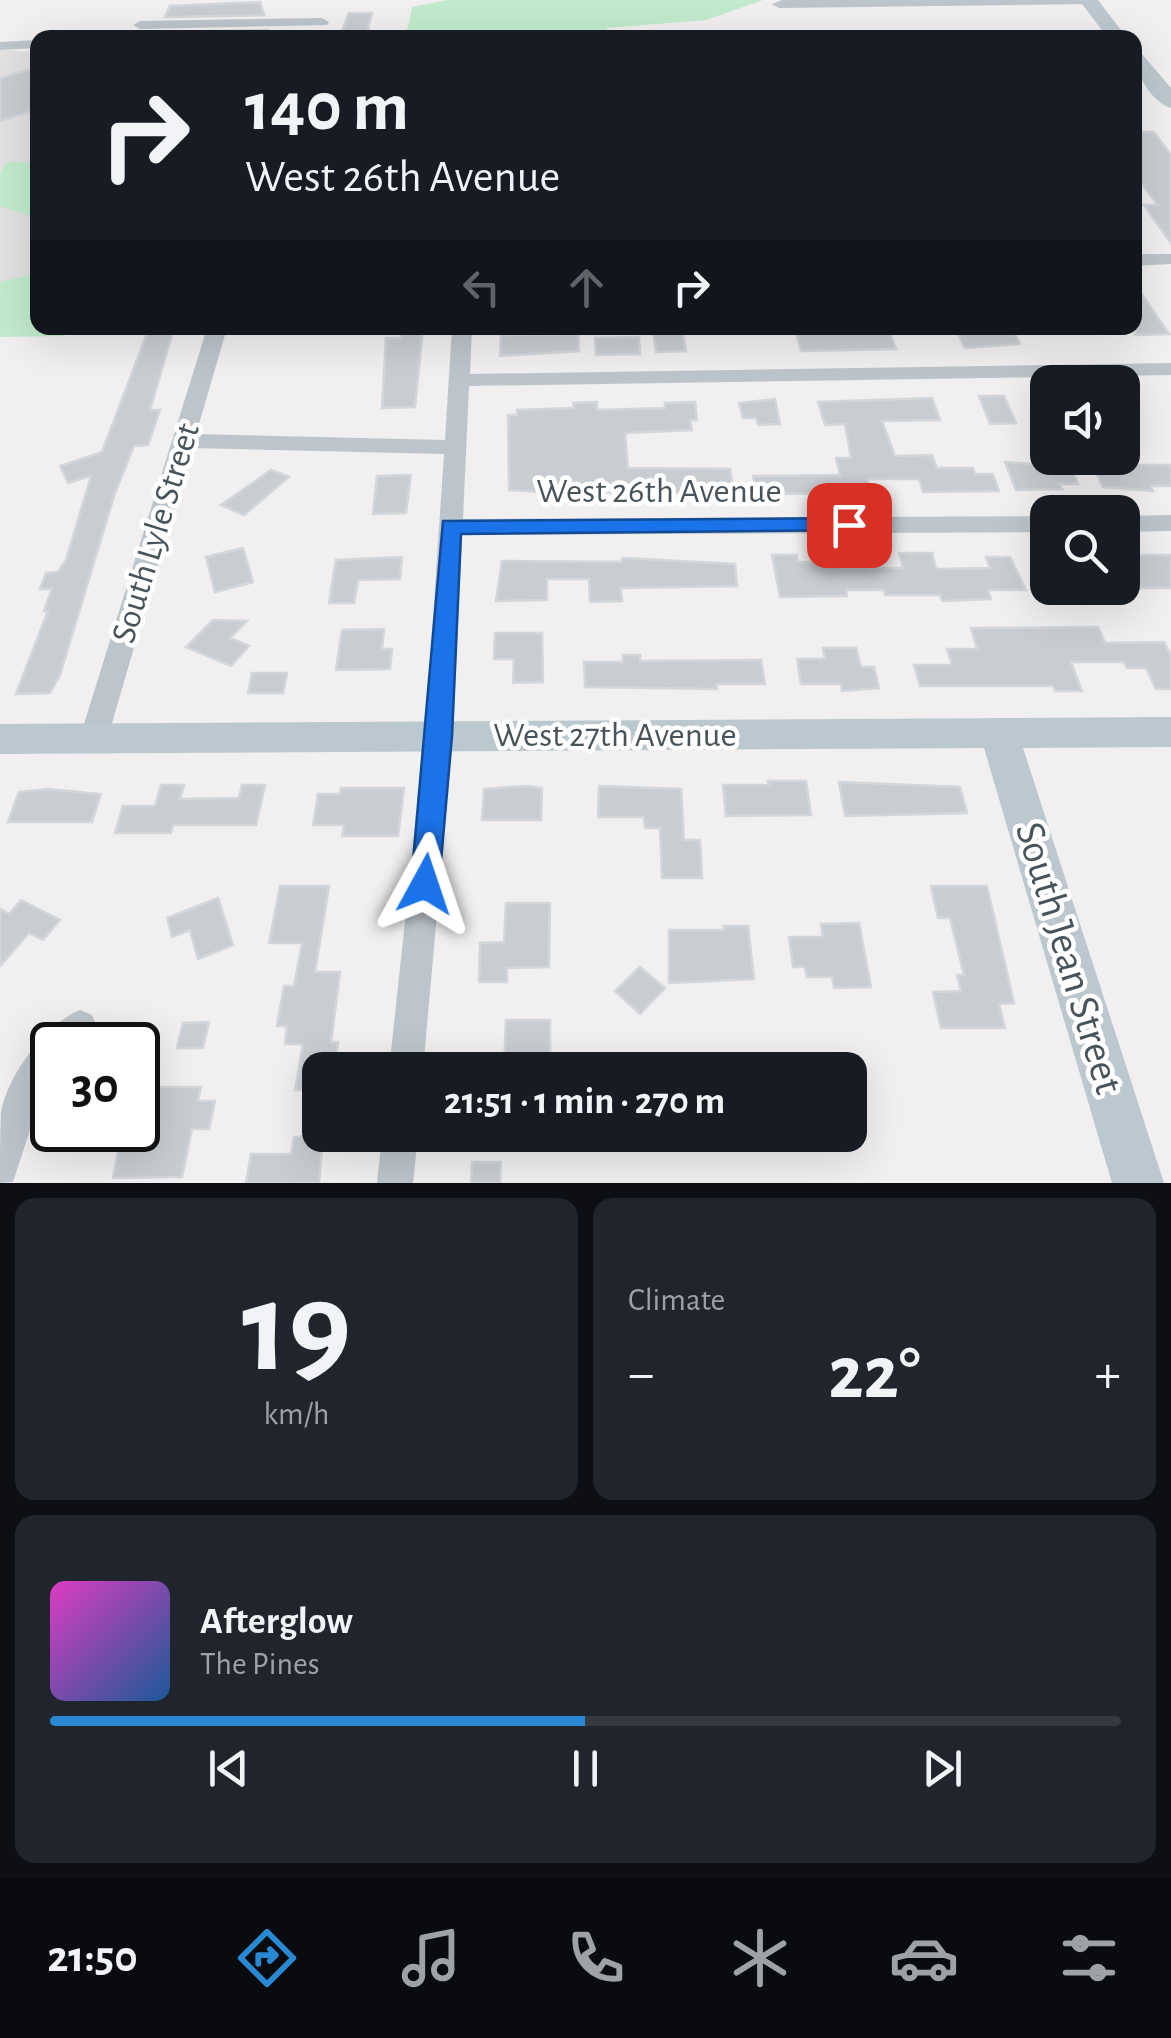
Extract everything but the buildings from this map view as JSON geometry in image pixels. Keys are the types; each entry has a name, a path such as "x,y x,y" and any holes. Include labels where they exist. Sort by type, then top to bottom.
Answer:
{"main road":[{"path":"1087,0 1111,30"},
{"path":"1142,71 1171,102"},
{"name":"West 27th Avenue","path":"0,739 1171,732"},
{"name":"South Jean Street","path":"1000,733 1138,1183"}],"street":[{"path":"779,4 1087,0"},
{"path":"140,25 322,24"},
{"path":"0,46 30,44"},
{"path":"1142,260 1171,259"},
{"name":"South Lyle Street","path":"94,738 215,335"},
{"path":"408,1052 439,736 462,335"},
{"path":"459,380 1171,370"},
{"path":"184,441 455,448"},
{"name":"West 26th Avenue","path":"451,526 1030,524"},
{"path":"1140,524 1171,524"},
{"path":"0,1170 22,1101 30,1088"},
{"path":"395,1183 398,1152"}],"shaded area":[{"path":"0,50 30,52 30,275 0,282"}],"green space":[{"path":"448,0 763,0 706,20 607,30 406,30 412,7"},
{"path":"6,162 30,163 30,216 0,206 0,176"},
{"path":"30,275 30,335 63,336 0,337 0,282"}],"route":[{"path":"425,884 439,736 451,526 849,525"}]}
